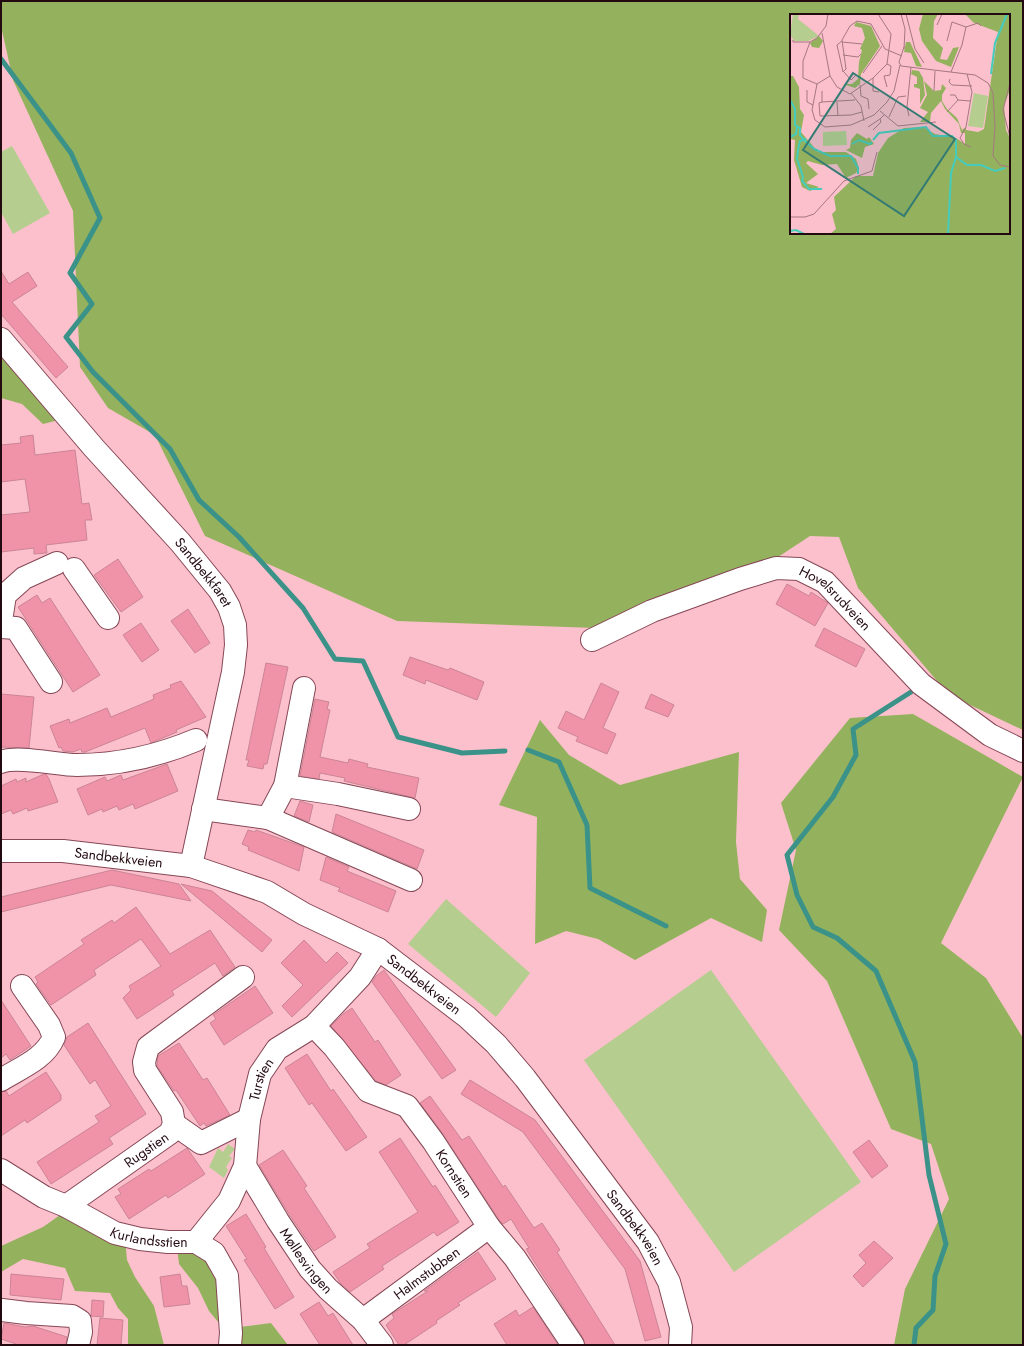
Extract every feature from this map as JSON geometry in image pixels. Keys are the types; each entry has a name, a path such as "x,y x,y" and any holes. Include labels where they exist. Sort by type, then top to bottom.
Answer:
{"street":[{"name":"Sandbekkfaret","path":"1,339 94,448 208,573 229,607 235,625 236,645 233,672 191,866"},
{"path":"1,621 5,595 24,578 66,566 108,618"},
{"name":"Hovelsrudveien","path":"592,640 652,611 740,579 776,568 799,569 825,582 921,684 990,735 1023,751"},
{"path":"1,627 16,628 51,682"},
{"path":"268,818 285,786 304,688"},
{"path":"1,762 18,759 77,765 136,761 159,755 196,740"},
{"path":"285,786 338,794 409,809"},
{"path":"203,809 268,818 411,880"},
{"name":"Sandbekkveien","path":"1,851 63,851 191,866 267,892 304,914 378,949 467,1017 496,1044 526,1078 648,1242 669,1282 681,1327 680,1345"},
{"name":"Turstien","path":"196,1242 229,1201 245,1166 249,1118 260,1074 277,1049 314,1026 360,976 378,949"},
{"name":"Rugstien","path":"66,1206 170,1133 174,1124 172,1112 145,1070 144,1062 148,1047 243,977"},
{"path":"3,1074 43,1054 50,1046 54,1037 50,1025 22,986"},
{"name":"Kornstien","path":"314,1026 334,1047 368,1091 407,1106 433,1141 489,1227 515,1258 573,1345"},
{"path":"174,1124 201,1143 249,1118"},
{"name":"Møllesvingen","path":"245,1166 278,1221 310,1269 328,1288 363,1320 382,1345"},
{"name":"Kurlandsstien","path":"1,1170 44,1197 66,1206 115,1233 140,1239 168,1242 196,1242 214,1253 227,1276 230,1345"},
{"name":"Halmstubben","path":"363,1320 489,1227"},
{"path":"2,1310 26,1314 72,1316 80,1321 81,1332 78,1345"}],"green space":[{"path":"1,1 1023,1 1023,730 949,695 858,588 839,537 810,536 775,559 596,628 397,621 205,536 155,435 108,408 80,367 73,211 13,80 1,26"},
{"path":"12,146 50,213 13,234 1,212 1,152"},
{"path":"1,351 54,413 55,421 43,424 22,404 1,398"},
{"path":"913,714 1023,777 941,943 986,978 1023,1038 1023,1345 894,1345 905,1289 949,1199 931,1144 891,1129 827,981 779,930 796,850 781,803 850,718"},
{"path":"540,720 569,755 620,785 739,752 736,842 740,879 767,910 762,942 711,918 635,960 598,939 566,931 535,944 537,817 499,805"},
{"path":"446,899 530,973 496,1017 408,944"},
{"path":"711,970 861,1182 734,1272 584,1060"},
{"path":"228,1144 235,1149 229,1156 232,1158 226,1167 228,1170 224,1178 209,1167 218,1148 223,1152"},
{"path":"60,1215 125,1237 127,1260 135,1277 154,1306 164,1345 128,1345 128,1319 118,1308 110,1293 75,1291 65,1268 23,1259 1,1272 1,1246 43,1227"},
{"path":"177,1247 207,1252 219,1277 227,1324 219,1323 209,1311 198,1288 179,1264"},
{"path":"271,1323 288,1345 239,1345 240,1327"}],"building":[{"path":"1,271 9,284 28,272 37,286 12,302 68,367 56,378 1,314"},
{"path":"33,435 35,455 75,450 82,504 89,503 92,520 85,520 87,540 46,545 47,553 34,554 34,548 1,552 1,515 30,512 25,479 1,482 1,445 21,443 20,437"},
{"path":"118,559 143,597 121,612 94,575"},
{"path":"787,584 809,596 811,592 828,603 815,626 776,604"},
{"path":"37,595 42,603 50,598 100,675 73,692 18,607"},
{"path":"188,609 210,643 195,653 171,621"},
{"path":"141,623 159,650 142,662 123,635"},
{"path":"824,628 865,649 856,667 815,646"},
{"path":"410,657 448,670 450,668 484,682 477,700 426,680 425,684 403,675"},
{"path":"266,663 288,667 267,764 264,764 263,769 247,766 249,760 246,760"},
{"path":"181,681 206,717 151,743 145,728 85,752 82,752 81,749 73,752 63,751 61,747 59,748 50,726 69,719 70,723 107,708 111,717 154,699 153,695 171,688 170,685"},
{"path":"601,683 619,692 603,728 616,734 607,754 576,741 578,737 558,728 566,711 584,720"},
{"path":"1,694 34,697 29,748 1,747"},
{"path":"651,694 674,705 668,717 645,708"},
{"path":"315,699 329,702 327,709 330,710 320,757 348,763 349,759 368,764 367,767 419,778 415,798 344,781 345,778 320,773 319,779 300,776"},
{"path":"167,764 178,791 135,809 133,804 119,810 117,806 103,812 102,809 88,815 77,789 105,777 107,781 121,775 123,780"},
{"path":"46,774 49,779 58,802 28,811 27,808 13,814 11,810 1,814 1,786 16,779 17,782 26,778 26,782"},
{"path":"300,801 313,805 309,822 294,816"},
{"path":"336,814 424,850 417,869 332,832"},
{"path":"248,830 255,832 256,830 304,847 299,871 248,850 249,847 242,844"},
{"path":"326,857 349,867 347,871 396,891 388,912 338,891 340,888 320,880"},
{"path":"112,870 179,884 191,901 111,885 1,912 1,897"},
{"path":"181,884 212,891 272,940 262,952"},
{"path":"136,907 170,954 210,930 235,967 223,976 215,963 172,991 174,995 137,1019 123,998 131,990 129,986 161,966 141,939 94,970 96,975 51,1005 36,984 38,982 35,977 84,944 81,940 112,920 114,923"},
{"path":"304,940 326,963 337,952 348,963 292,1017 282,1006 303,985 281,963"},
{"path":"384,970 456,1070 442,1079 372,982 376,976"},
{"path":"255,986 273,1013 224,1045 210,1023 216,1019 213,1015"},
{"path":"1,1000 31,1046 10,1060 6,1054 1,1058"},
{"path":"352,1008 375,1042 378,1040 401,1075 386,1085 376,1081 331,1026 343,1014"},
{"path":"88,1023 146,1114 109,1138 113,1144 51,1184 37,1162 99,1122 95,1116 111,1106 95,1080 90,1084 64,1045 67,1037"},
{"path":"179,1043 203,1080 207,1078 230,1115 206,1126 204,1123 200,1126 176,1090 174,1091 157,1066 158,1056"},
{"path":"307,1054 331,1091 333,1089 367,1137 346,1151 312,1103 309,1105 285,1068"},
{"path":"46,1072 61,1095 61,1100 27,1123 25,1120 1,1136 1,1092 6,1091 9,1096"},
{"path":"470,1080 535,1120 640,1261 661,1337 645,1341 625,1269 523,1132 461,1094"},
{"path":"430,1096 462,1140 469,1136 503,1187 505,1185 534,1228 542,1223 560,1250 557,1252 615,1345 585,1345 583,1338 526,1249 529,1248 511,1219 503,1224 499,1220 443,1134 420,1103"},
{"path":"400,1138 433,1187 435,1185 459,1222 437,1236 434,1232 382,1266 384,1269 350,1292 341,1284 333,1272 370,1248 367,1244 418,1212 379,1152"},
{"path":"869,1140 888,1166 872,1178 853,1152"},
{"path":"187,1148 205,1174 168,1198 166,1195 129,1219 115,1197 121,1194 118,1189 149,1169 151,1171"},
{"path":"283,1150 307,1186 304,1188 336,1237 314,1251 259,1165"},
{"path":"246,1214 266,1247 264,1248 294,1297 275,1309 244,1260 247,1259 226,1226"},
{"path":"874,1241 893,1258 863,1287 853,1276 866,1263 859,1255"},
{"path":"478,1252 496,1279 458,1303 460,1305 436,1321 437,1323 404,1345 399,1345 386,1325 394,1318 392,1314 428,1291 424,1291"},
{"path":"11,1274 64,1279 61,1300 10,1295"},
{"path":"180,1274 182,1286 187,1286 190,1304 164,1307 160,1277"},
{"path":"92,1300 104,1301 103,1317 91,1316"},
{"path":"319,1302 328,1316 333,1313 353,1345 320,1345 300,1314"},
{"path":"533,1307 558,1345 507,1345 494,1324 516,1310 519,1316"},
{"path":"100,1318 123,1320 121,1345 97,1345"},
{"path":"4,1323 25,1327 33,1326 67,1337 66,1345 19,1345 1,1339"}],"waterway":[{"path":"1,59 71,153 100,218 70,273 92,304 66,337 93,372 170,449 199,500 239,537 303,608 335,659 363,661 398,737 462,753 505,751"},
{"path":"911,692 853,729 856,755 833,797 787,855 797,895 813,927 837,938 876,971 915,1062 929,1175 946,1244 935,1276 933,1310 916,1328 914,1345"},
{"path":"528,750 559,762 587,825 590,888 666,926"}]}
